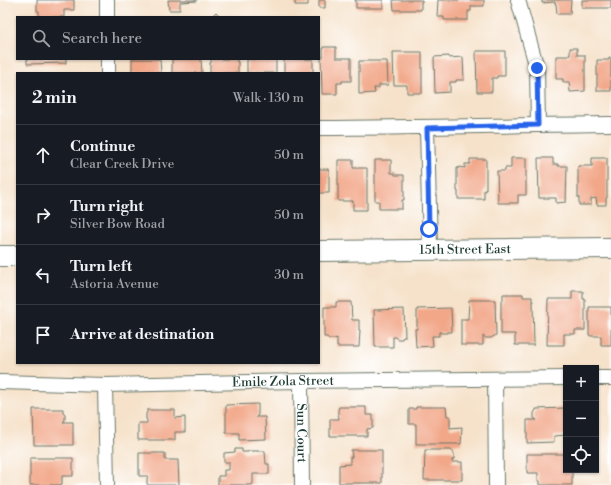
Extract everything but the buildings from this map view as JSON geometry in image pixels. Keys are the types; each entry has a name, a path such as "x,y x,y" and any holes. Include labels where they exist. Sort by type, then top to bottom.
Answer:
{"street":[{"path":"107,0 107,16"},
{"path":"518,0 537,68 538,125"},
{"path":"108,60 108,72"},
{"path":"320,128 427,128 611,124"},
{"path":"427,128 430,249"},
{"name":"15th Street East","path":"320,251 611,248"},
{"path":"0,256 16,256"},
{"name":"Emile Zola Street","path":"0,382 105,385 563,378"},
{"path":"599,378 611,378"},
{"path":"495,379 496,485"},
{"name":"Sun Court","path":"301,381 302,485"},
{"path":"105,385 107,485"}],"route":[{"path":"429,229 427,128 538,125 537,68"}]}
